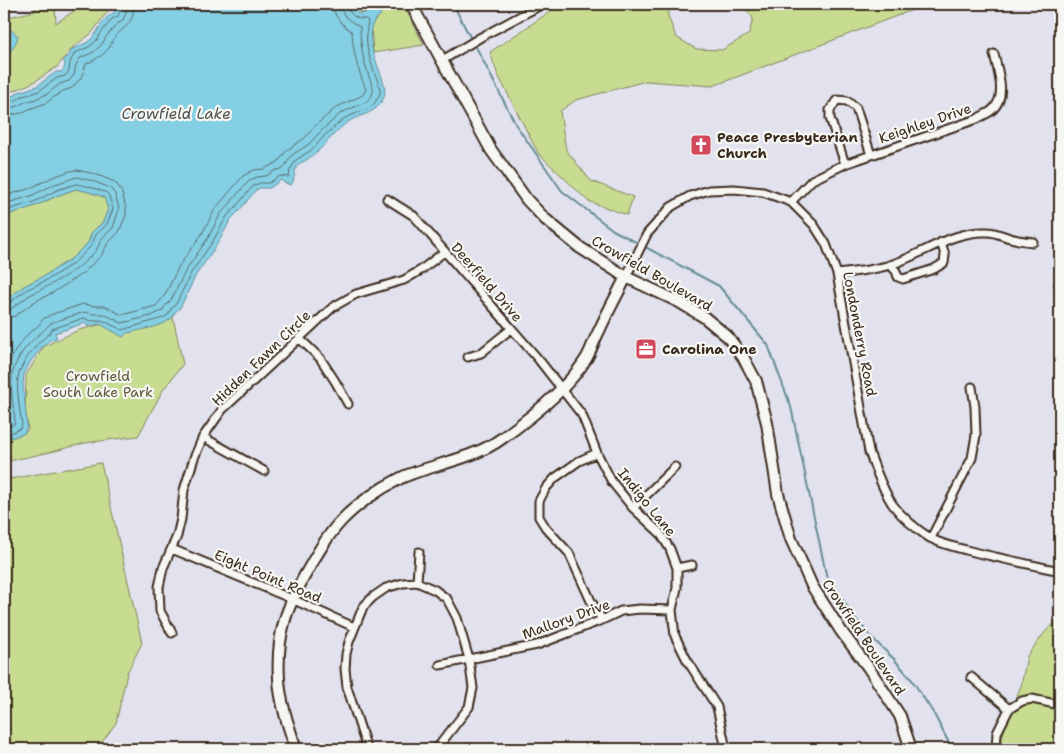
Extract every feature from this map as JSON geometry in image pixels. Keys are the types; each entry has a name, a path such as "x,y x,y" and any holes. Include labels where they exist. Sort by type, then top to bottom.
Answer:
{"main road":[{"name":"Crowfield Boulevard","path":"411,4 491,150 527,200 579,247 626,277 679,302 704,317 727,336 743,357 756,381 767,423 778,494 791,539 817,593 900,716 911,749"},
{"path":"296,749 286,719 278,680 284,623 292,599 328,536 341,520 363,502 400,478 480,451 499,441 528,419 561,389 587,358 626,277"}],"street":[{"path":"441,61 543,4"},
{"name":"Keighley Drive","path":"791,202 812,180 845,164 977,119 992,110 1000,98 1001,82 994,54"},
{"path":"845,164 830,118 830,110 837,100 847,101 856,108 871,155"},
{"name":"Londonderry Road","path":"626,277 647,234 671,207 690,196 709,190 734,189 763,192 791,202 814,225 826,244 837,274 869,452 892,503 904,518 931,538 947,545 980,554 1060,568"},
{"name":"Deerfield Drive","path":"387,199 414,216 539,360 561,389"},
{"path":"837,274 890,265 940,242 968,233 989,232 1033,242"},
{"path":"890,265 896,271 898,277 903,279 934,269 944,263 945,256 940,242"},
{"name":"Hidden Fawn Circle","path":"172,633 160,611 159,588 163,568 177,536 184,490 203,438 222,410 333,306 356,294 404,280 421,270 444,252"},
{"path":"468,357 481,353 511,329"},
{"path":"299,338 320,358 348,404"},
{"path":"931,538 972,458 976,435 972,387"},
{"name":"Indigo Lane","path":"561,389 582,415 597,453 612,482 634,508 660,533 670,549 677,568 677,588 672,610 675,636 687,660 717,707 726,749"},
{"path":"203,438 264,471"},
{"path":"597,453 579,461 555,478 546,488 539,501 539,516 551,534 569,553 602,620"},
{"path":"634,508 675,467"},
{"name":"Eight Point Road","path":"172,549 354,627"},
{"path":"417,582 419,552"},
{"path":"677,568 692,565"},
{"path":"367,749 347,687 345,669 346,654 354,627 363,607 386,588 402,583 417,582 435,590 446,599 457,618 469,659 473,688 469,707 438,747 434,749"},
{"name":"Mallory Drive","path":"440,665 537,645 621,611 640,609 672,610"},
{"path":"971,677 1009,709"},
{"path":"996,749 997,733 1009,709 1022,701 1032,699 1060,705"}],"green space":[{"path":"36,4 55,6 56,23 80,7 81,4 113,4 91,34 72,48 57,67 34,82 16,90 4,92 4,56 7,54 9,28 4,24 4,18 35,11"},
{"path":"353,4 403,4 424,45 373,53 371,25 380,15 374,11 359,12"},
{"path":"560,4 668,4 668,16 676,37 696,49 722,50 749,34 753,18 741,4 802,4 806,7 831,9 843,4 928,4 713,86 646,81 576,100 560,111 566,150 591,181 633,197 627,215 588,201 538,153 497,73 490,52"},
{"path":"76,189 104,197 108,209 103,222 92,232 88,243 71,259 24,286 4,301 4,216 35,206"},
{"path":"1060,275 1060,301 1053,284"},
{"name":"Crowfield South Lake Park","path":"172,313 183,364 163,390 138,436 85,443 4,462 4,440 25,433 28,429 25,409 26,375 44,346 79,330 107,323"},
{"path":"101,463 142,643 127,673 116,723 97,749 4,749 4,480"},
{"path":"1060,619 1060,749 999,749 1006,723 1021,686 1027,656 1045,632"}],"water":[{"name":"Crowfield Lake","path":"116,4 350,4 360,14 379,11 381,15 374,22 371,42 385,90 381,103 368,113 348,122 318,151 299,164 291,185 281,180 270,188 256,190 231,219 218,243 196,275 180,308 165,323 127,333 123,337 100,324 87,326 85,323 55,333 57,338 50,340 43,346 31,361 24,374 23,384 27,425 25,433 11,438 4,438 4,301 24,286 71,259 88,243 92,232 103,222 108,209 104,197 76,189 35,206 4,216 4,98 37,86 56,72 61,72 65,66 63,60 69,56 72,49 86,43 93,37 105,20 114,13"},
{"path":"4,24 18,36 13,48 4,56"}],"waterway":[{"path":"453,4 471,39"},
{"path":"474,43 516,125 562,191 613,230 719,286 768,345 791,407 826,574 854,617 912,680 934,714 952,749"}],"place":[{"name":"Peace Presbyterian Church","path":"701,145"},
{"name":"Carolina One","path":"646,349"}]}
